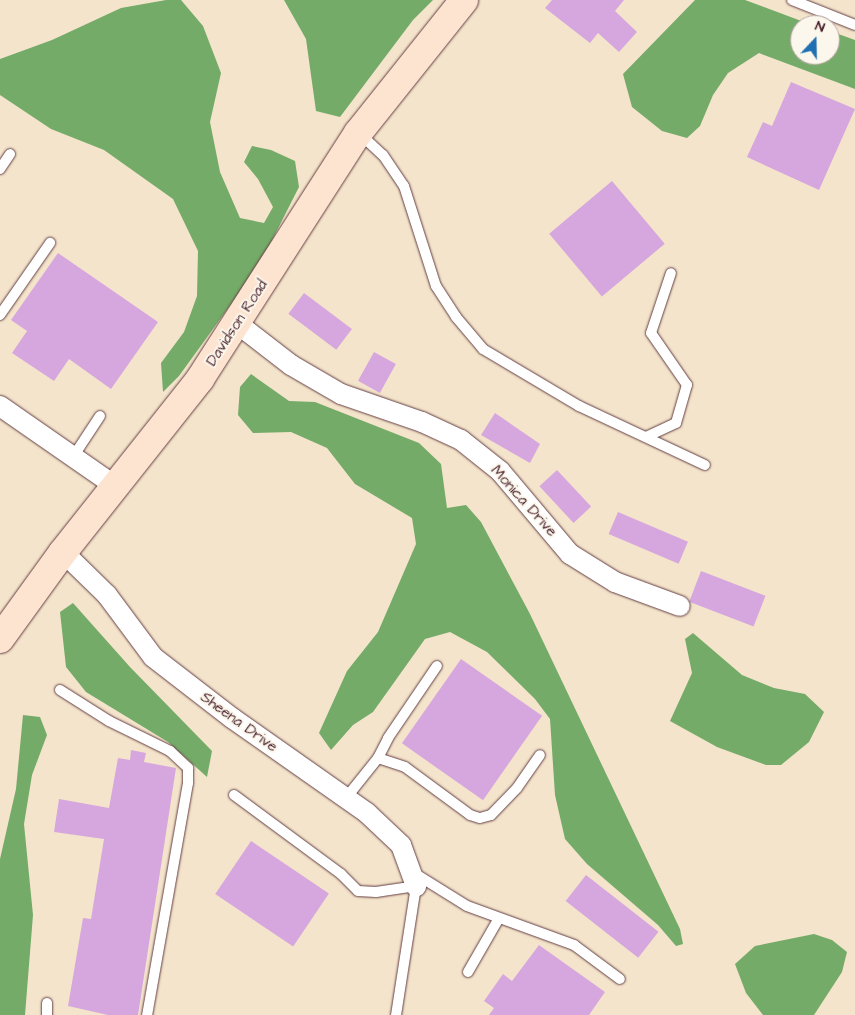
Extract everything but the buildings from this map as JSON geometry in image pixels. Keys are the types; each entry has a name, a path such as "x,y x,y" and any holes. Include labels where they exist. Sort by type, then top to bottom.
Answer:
{"street":[{"name":"Davidson Road","path":"0,639 63,552 188,395 238,324 358,133 464,0"},
{"name":"Monica Drive","path":"238,324 291,364 341,394 422,422 461,440 500,471 570,554 615,582 680,606"},
{"path":"0,406 115,486"},
{"name":"Sheena Drive","path":"63,552 107,595 153,657 232,718 367,812 401,846 414,879"}],"lane":[{"path":"792,0 855,24"},
{"path":"358,133 383,155 404,186 436,286 456,317 483,349 578,406 705,465"},
{"path":"0,169 10,154"},
{"path":"0,314 50,243"},
{"path":"646,437 676,423 687,386 651,333 671,273"},
{"path":"73,457 100,416"},
{"path":"346,798 378,758 388,738 437,666"},
{"path":"60,690 110,721 170,751 188,768 188,783 147,1015"},
{"path":"378,758 405,767 470,815 480,818 491,815 517,788 540,755"},
{"path":"234,795 341,874 358,891 376,892 414,879 468,906 574,945 620,980"},
{"path":"396,1015 414,879"},
{"path":"468,972 499,918"},
{"path":"46,1003 47,1015"}],"green space":[{"path":"166,0 181,0 203,26 221,73 210,122 220,172 240,218 264,223 273,207 258,179 244,162 252,146 271,150 295,161 299,187 260,264 179,376 163,392 161,363 184,332 197,296 198,251 173,199 104,150 51,129 0,95 0,59 52,40 121,8"},
{"path":"284,0 433,0 413,20 340,117 316,111 306,39"},
{"path":"695,0 745,0 790,17 790,65 759,53 728,73 713,95 700,126 687,138 662,131 632,107 623,74"},
{"path":"840,35 855,40 855,89 791,65 840,65"},
{"path":"251,374 289,401 315,402 419,443 441,464 447,508 466,505 481,522 530,614 680,929 683,944 676,946 658,925 587,864 565,839 555,795 550,719 535,699 487,652 450,632 425,639 373,712 353,725 331,750 319,733 347,671 378,632 416,544 412,518 355,484 327,448 291,432 253,433 238,415 240,387"},
{"path":"73,603 130,667 212,751 207,777 168,742 86,692 66,667 60,612"},
{"path":"693,633 742,675 774,688 805,694 824,712 809,742 781,765 766,765 717,747 670,721 692,673 685,639"},
{"path":"23,715 40,717 47,735 32,775 24,824 33,915 25,1015 0,1015 0,859 16,789"},
{"path":"814,934 832,940 847,952 842,972 814,1015 763,1015 746,993 735,964 755,946"}]}
